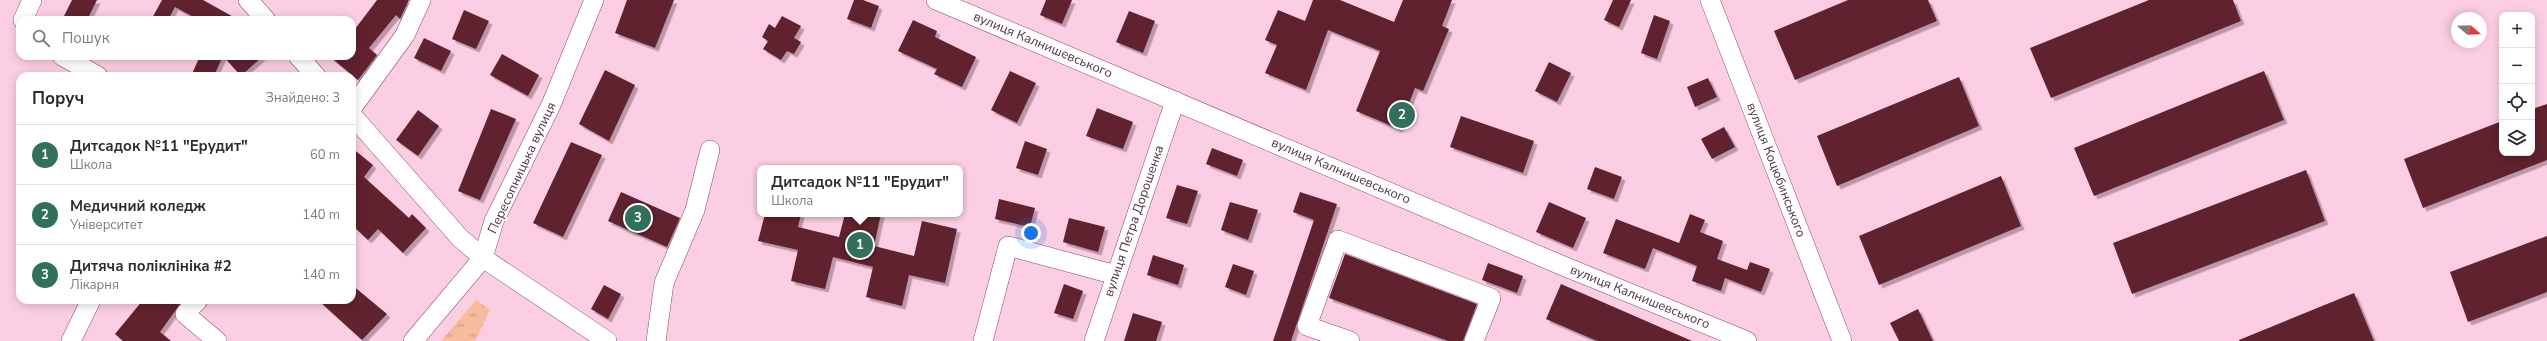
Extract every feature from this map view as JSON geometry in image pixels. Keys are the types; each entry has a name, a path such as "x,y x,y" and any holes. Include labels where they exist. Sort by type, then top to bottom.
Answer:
{"street":[{"path":"25,16 32,0"},
{"path":"356,103 406,36 421,0"},
{"name":"Пересопницька вулиця","path":"413,341 483,258 494,221 551,105 594,0"},
{"name":"вулиця Калнишевського","path":"936,0 1174,102 1747,341"},
{"name":"вулиця Коцюбинського","path":"1710,0 1842,341"},
{"path":"69,60 91,72"},
{"path":"302,60 312,72"},
{"name":"вулиця Петра Дорошенка","path":"1094,341 1174,102"},
{"path":"356,120 460,238 483,258 607,341"},
{"path":"656,341 664,283 695,210 710,150"},
{"path":"1350,341 1307,326 1338,240 1491,298 1474,341"},
{"path":"983,341 1008,246 1116,275"},
{"path":"71,341 89,304"},
{"path":"194,304 185,314 217,341"}],"green space":[{"path":"476,300 490,310 475,341 441,341"}],"building":[{"path":"72,0 97,0 89,16 64,16"},
{"path":"162,0 203,0 232,16 192,16 175,7 170,16 153,16"},
{"path":"377,0 409,0 400,19 396,15 369,48 377,55 358,80 356,78 356,72 348,72 334,60 356,60 356,28"},
{"path":"627,0 674,0 655,48 615,33"},
{"path":"854,0 863,0 879,6 871,28 847,19"},
{"path":"1046,0 1072,0 1062,24 1040,15"},
{"path":"1313,0 1340,0 1394,22 1403,0 1452,0 1442,26 1449,29 1423,91 1415,88 1399,129 1356,111 1380,51 1328,30 1306,90 1265,73 1277,45 1265,40 1278,10 1305,21"},
{"path":"1613,0 1631,0 1619,27 1604,20"},
{"path":"1848,0 1928,0 1937,21 1795,80 1774,31"},
{"path":"2149,0 2233,0 2241,21 2051,98 2030,48"},
{"path":"464,10 489,21 476,49 452,39"},
{"path":"1129,11 1155,21 1143,53 1116,42"},
{"path":"1654,15 1670,21 1657,59 1641,53"},
{"path":"782,16 801,26 794,38 801,42 794,54 787,51 781,60 763,49 768,41 762,37 769,24 775,28"},
{"path":"913,20 937,31 935,37 976,57 962,87 934,74 937,69 898,51"},
{"path":"424,38 451,51 441,71 414,58"},
{"path":"502,54 539,75 528,96 490,75"},
{"path":"198,60 221,60 216,72 193,72"},
{"path":"227,60 259,60 245,72 237,72"},
{"path":"1549,62 1571,73 1557,102 1535,91"},
{"path":"605,70 635,85 609,141 579,124"},
{"path":"1010,71 1036,83 1017,123 991,110"},
{"path":"2264,71 2284,120 2094,196 2074,148"},
{"path":"1959,77 1979,126 1837,186 1817,136"},
{"path":"1708,78 1717,97 1695,107 1687,87"},
{"path":"2547,104 2547,160 2423,208 2404,159 2499,122 2499,156 2535,156 2535,108"},
{"path":"1097,108 1133,122 1123,149 1086,136"},
{"path":"491,109 516,119 480,200 458,191"},
{"path":"418,110 439,126 418,156 396,140"},
{"path":"1461,116 1534,141 1523,173 1450,147"},
{"path":"1724,127 1735,147 1712,159 1701,139"},
{"path":"1025,141 1047,149 1038,175 1016,168"},
{"path":"571,142 602,155 563,237 533,223"},
{"path":"1212,148 1243,160 1237,176 1206,164"},
{"path":"356,151 373,165 364,177 409,218 412,214 426,228 403,253 378,229 368,240 356,229"},
{"path":"1595,167 1622,177 1614,199 1587,189"},
{"path":"2306,170 2325,221 2132,294 2113,243"},
{"path":"2001,176 2021,226 1879,285 1859,236"},
{"path":"1177,185 1198,191 1187,224 1166,218"},
{"path":"621,192 680,218 667,247 608,221"},
{"path":"1300,192 1337,204 1291,341 1273,341 1314,220 1293,212"},
{"path":"999,199 1035,208 1030,227 995,219"},
{"path":"1230,202 1258,210 1248,240 1221,230"},
{"path":"1549,202 1586,218 1573,248 1536,232"},
{"path":"1690,214 1705,220 1700,232 1723,241 1717,259 1747,270 1750,262 1770,269 1761,292 1725,278 1721,291 1692,281 1697,266 1653,248 1645,269 1603,253 1616,219 1679,243"},
{"path":"764,217 800,217 798,227 839,237 844,217 880,217 874,246 914,256 922,221 957,229 945,283 909,275 902,306 866,297 873,267 833,257 825,289 791,281 798,250 758,241"},
{"path":"1069,218 1105,227 1098,252 1063,242"},
{"path":"2547,236 2547,292 2468,322 2450,272"},
{"path":"1345,254 1477,304 1463,341 1448,341 1329,298"},
{"path":"1153,255 1184,265 1178,285 1147,275"},
{"path":"1488,263 1523,276 1517,293 1482,280"},
{"path":"1233,264 1254,271 1246,295 1225,287"},
{"path":"1064,284 1083,291 1073,319 1054,313"},
{"path":"1561,284 1692,341 1597,341 1546,319"},
{"path":"604,285 621,294 608,319 591,309"},
{"path":"356,288 387,314 362,340 322,304 356,304"},
{"path":"2354,293 2374,341 2239,341 2239,340"},
{"path":"140,304 180,304 160,332 171,341 123,341 115,334"},
{"path":"1918,309 1933,341 1899,341 1890,323"},
{"path":"1133,313 1162,322 1156,341 1124,341"}],"place":[{"name":"Медичний коледж","path":"1402,115"},
{"name":"Дитяча поліклініка #2","path":"638,218"},
{"name":"Дитсадок №11 \"Ерудит\"","path":"860,245"}]}
